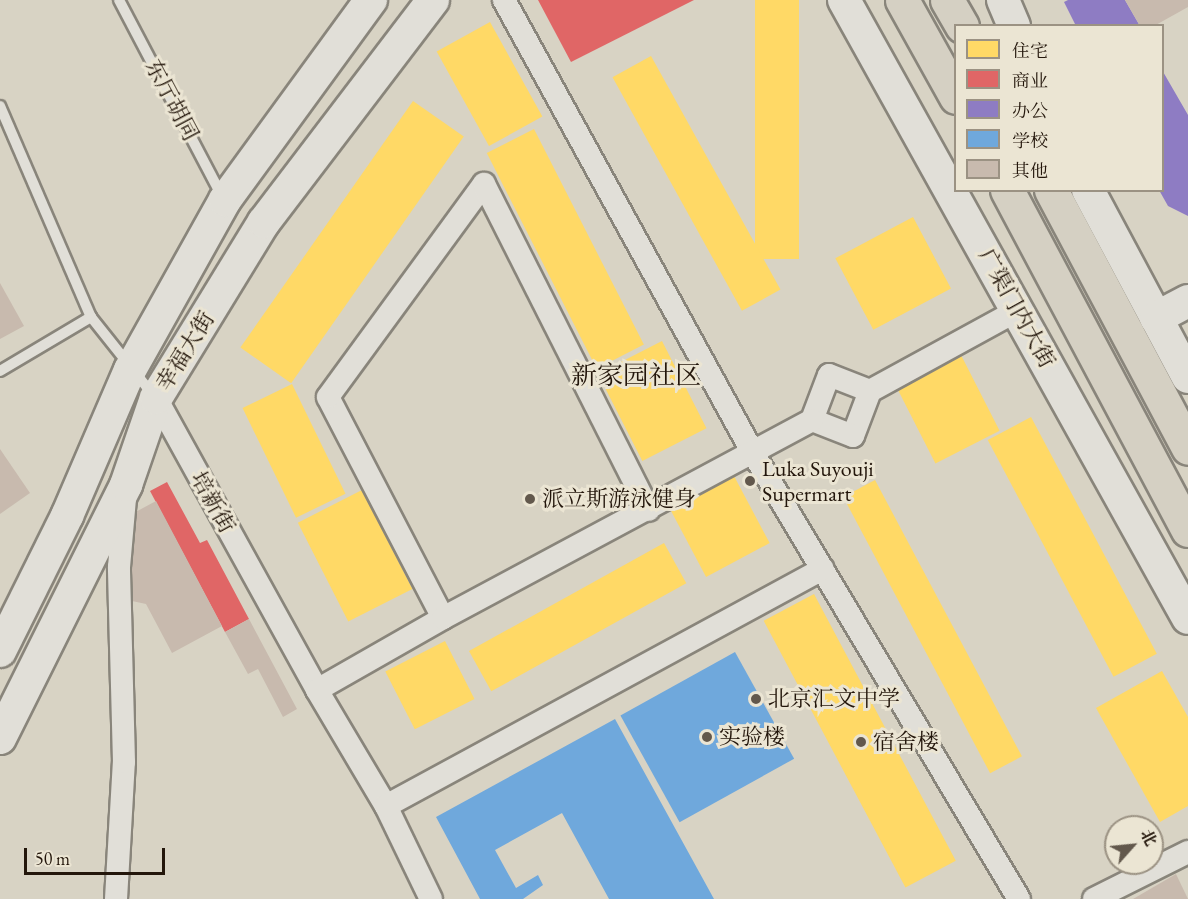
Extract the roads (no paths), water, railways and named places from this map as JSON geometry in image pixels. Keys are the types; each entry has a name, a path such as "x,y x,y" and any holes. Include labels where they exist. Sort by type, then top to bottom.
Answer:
{"main road":[{"name":"幸福大街","path":"0,651 67,516 130,370 225,201 371,0"},
{"name":"幸福大街","path":"0,738 126,485 156,398 264,222 433,0"},
{"name":"广渠门内大街","path":"844,0 1188,618"},
{"path":"902,0 954,93"},
{"path":"948,0 961,24"},
{"path":"1003,0 1013,24"},
{"name":"广渠门内大街","path":"1008,192 1188,530"},
{"path":"1052,192 1188,448"},
{"path":"1089,192 1169,321 1188,377"},
{"path":"1169,321 1188,301"}],"street":[{"path":"504,0 753,453 1019,899"},
{"path":"443,618 328,397 484,184 649,510"},
{"path":"812,420 853,436 870,391 1018,310"},
{"path":"317,690 443,618 649,510 812,420 829,375 870,391"},
{"name":"培新街","path":"156,398 317,690 386,806 431,899"},
{"path":"116,899 124,762 119,567 126,485"},
{"path":"386,806 823,569"},
{"path":"1099,898 1188,852"}],"lane":[{"name":"东厅胡同","path":"119,0 225,201"},
{"name":"培新街","path":"0,106 91,317 130,370 156,398"},
{"path":"0,371 91,317"}],"place":[{"name":"Luka Suyouji Supermart","path":"750,481"},
{"name":"派立斯游泳健身","path":"530,499"},
{"name":"北京汇文中学","path":"756,699"},
{"name":"实验楼","path":"707,737"},
{"name":"宿舍楼","path":"861,742"}],"district":[{"name":"新家园社区","path":"636,376"}]}
